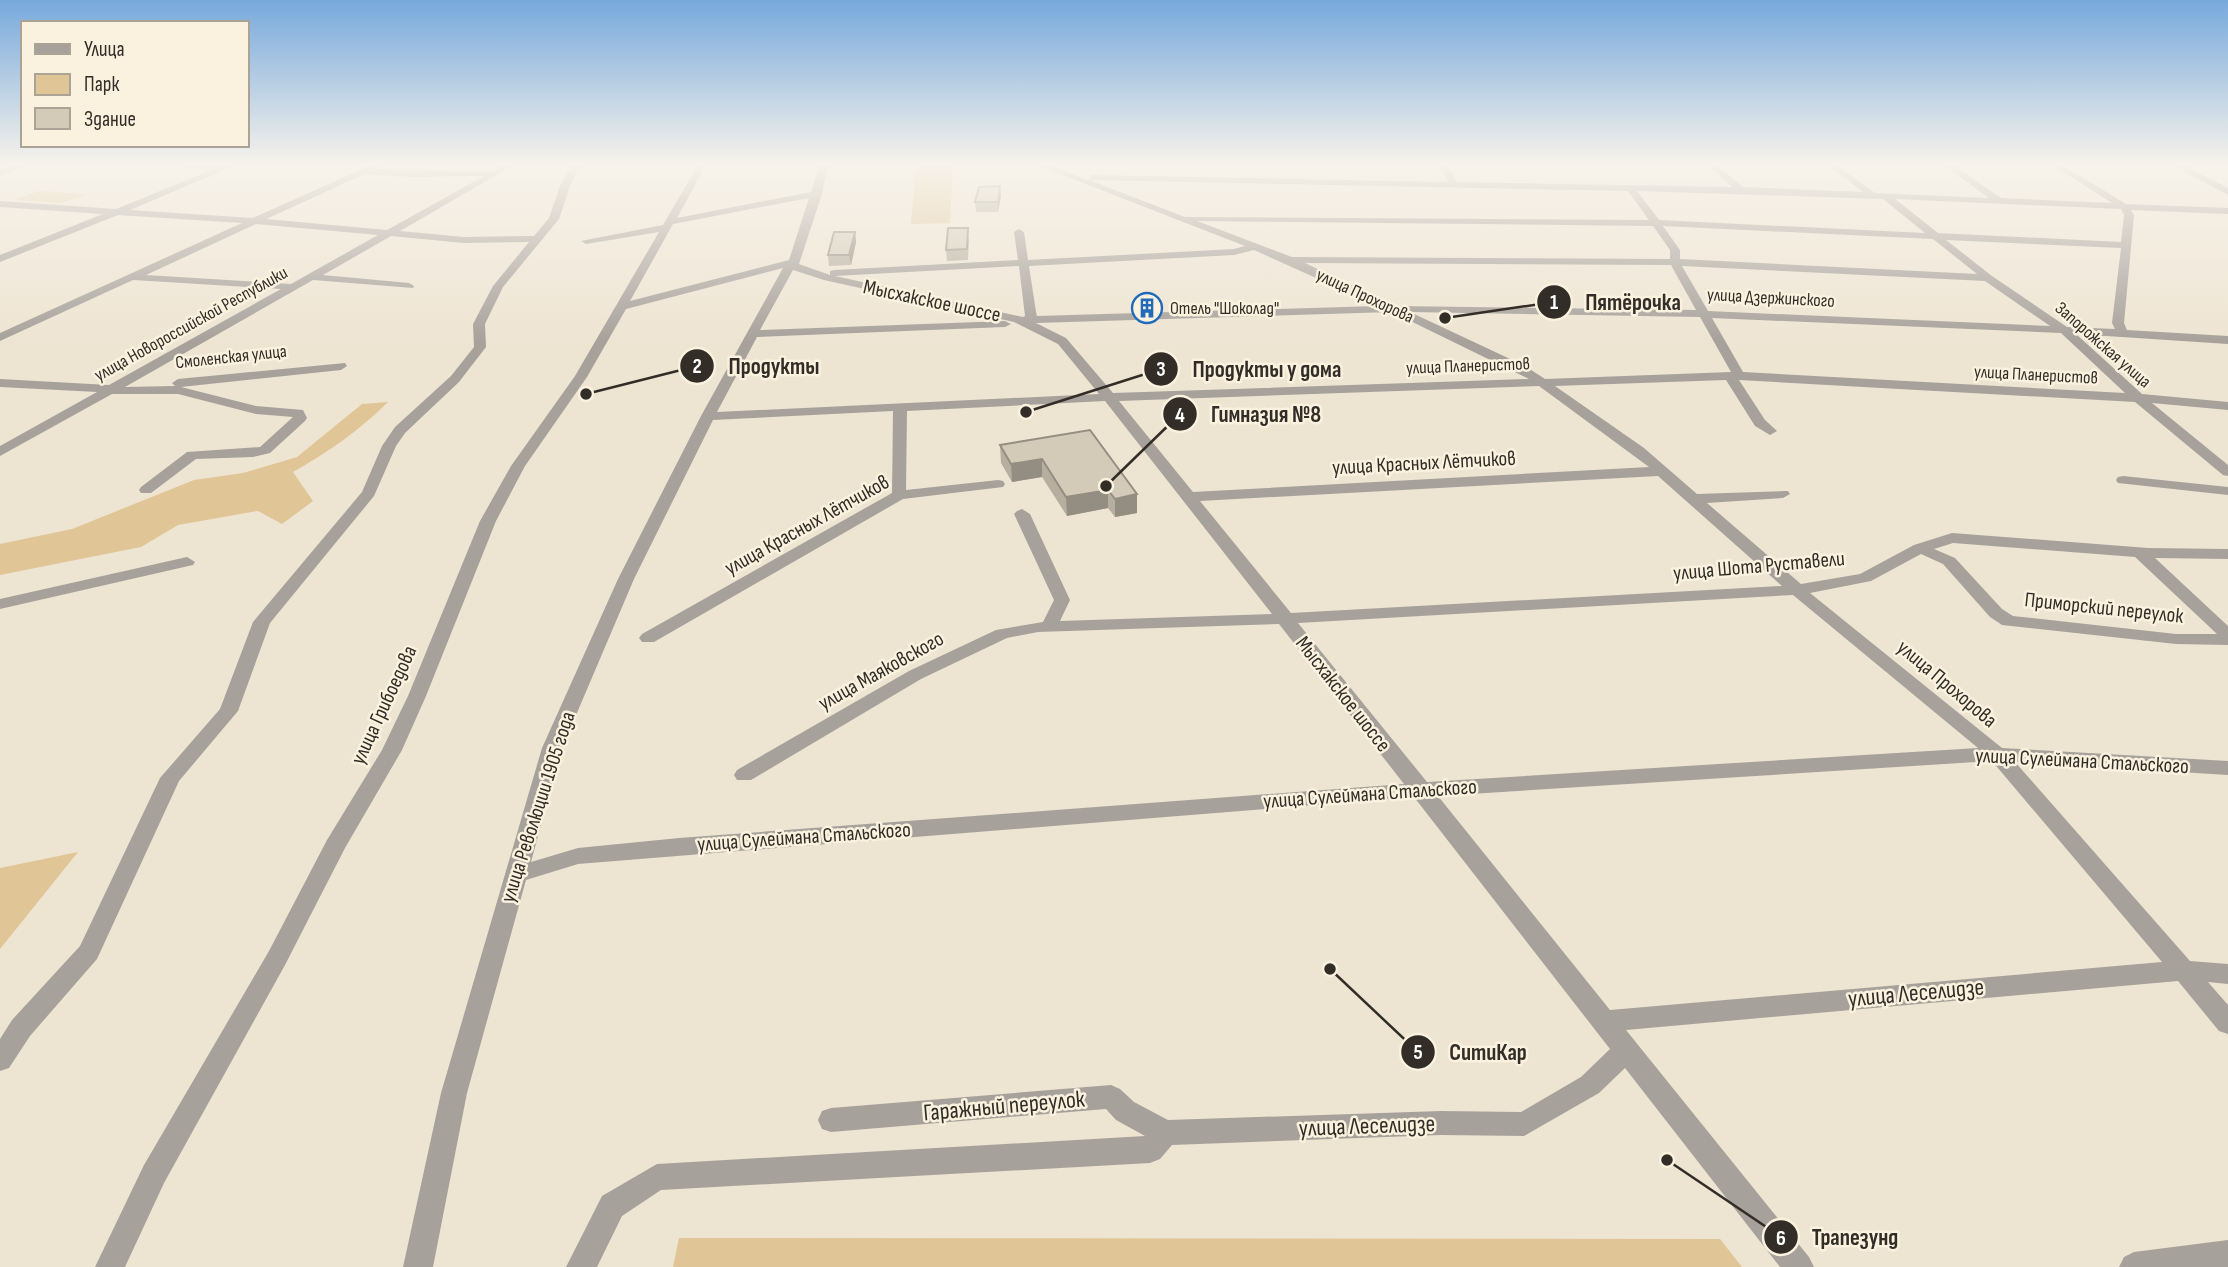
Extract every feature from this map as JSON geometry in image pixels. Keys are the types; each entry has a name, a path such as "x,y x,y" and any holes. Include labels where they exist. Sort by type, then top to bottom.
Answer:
{"street":[{"path":"1,258 86,224"},
{"path":"0,337 249,224"},
{"path":"294,224 464,240 537,239"},
{"name":"улица Новороссийской Республики","path":"0,452 403,224"},
{"path":"0,1060 21,1028 89,952 170,778 229,711 262,622 334,539 369,493 389,446 400,430 455,379 480,347 479,324 498,286 550,224"},
{"path":"586,241 671,224"},
{"name":"улица Революции 1905 года","path":"418,1267 454,1093 552,748 626,579 708,416 790,268 806,224"},
{"name":"улица Прохорова","path":"1197,224 1290,260 1540,380 1664,471 1797,590 1997,754 2228,1024"},
{"path":"1654,224 1675,250 1675,262 1735,376 1760,423 1770,430"},
{"path":"1680,224 2126,245"},
{"name":"Запорожская улица","path":"1922,224 1988,278 2064,330 2138,398 2227,471"},
{"path":"2123,333 2118,323 2128,224"},
{"name":"улица Грибоедова","path":"110,1267 154,1174 277,958 335,846 392,750 488,521 518,466 581,377 667,225"},
{"path":"1019,232 1026,321"},
{"path":"813,274 1234,251 1257,246"},
{"path":"1290,260 1675,262 1988,278"},
{"path":"619,307 768,270 790,268"},
{"name":"Мысхакское шоссе","path":"790,268 1026,321 1062,341 1799,1267"},
{"path":"130,277 295,287"},
{"path":"312,277 409,286"},
{"path":"1348,310 1370,304 1361,294"},
{"name":"улица Дзержинского","path":"753,334 1026,321 1392,309 1703,312 2228,340"},
{"path":"1062,341 1065,330 1091,320"},
{"name":"Смоленская улица","path":"112,390 203,383 341,366"},
{"name":"улица Планеристов","path":"708,416 1540,380 1735,376 2138,398 2228,406"},
{"name":"Смоленская улица","path":"0,383 112,390 178,390 256,410 298,413 300,418 265,450 253,453 192,455 146,490"},
{"path":"899,495 900,409"},
{"name":"улица Красных Лётчиков","path":"1187,497 1664,471"},
{"path":"2123,480 2228,491"},
{"name":"улица Красных Лётчиков","path":"648,638 899,495 998,484"},
{"path":"1696,499 1783,494"},
{"path":"1022,514 1062,600 1049,626"},
{"name":"улица Шота Руставели","path":"1284,619 1797,590 1865,578 1920,548 1952,538 2139,552 2228,554"},
{"name":"Приморский переулок","path":"1920,548 1948,561 1996,613 2008,621 2176,639 2228,637"},
{"name":"Приморский переулок","path":"2139,552 2228,637"},
{"path":"0,604 187,562"},
{"name":"улица Маяковского","path":"744,775 915,676 1002,634 1049,626 1284,619"},
{"name":"улица Сулеймана Стальского","path":"515,875 578,856 679,846 1418,790 1997,754 2228,768"},
{"name":"улица Леселидзе","path":"1604,1021 2115,975 2185,971 2228,974"},
{"name":"улица Леселидзе","path":"1166,1133 1441,1123 1524,1124 1590,1085 1626,1050"},
{"name":"Гаражный переулок","path":"831,1120 1111,1097 1125,1111 1166,1133"},
{"path":"581,1267 612,1206 657,1177 1150,1150 1166,1133"},
{"path":"2134,1267 2228,1255"}],"green space":[{"path":"388,402 343,440 293,472 313,501 282,524 258,511 178,525 141,547 0,575 0,544 72,529 194,480 243,473 297,457 362,404"},
{"path":"78,852 0,949 0,868"},
{"path":"679,1238 1720,1239 1742,1267 673,1267"}],"building":[{"path":"948,228 968,228 967,249 946,250"},
{"path":"834,232 855,232 849,255 828,255"},
{"path":"1090,430 1137,494 1115,499 1108,490 1066,497 1042,459 1011,464 1000,445"}],"place":[{"name":"Отель \"Шоколад\"","path":"1147,308"},
{"name":"Пятёрочка","path":"1445,318"},
{"name":"Продукты","path":"586,394"},
{"name":"Продукты у дома","path":"1026,412"},
{"name":"Гимназия №8","path":"1106,486"},
{"name":"СитиКар","path":"1330,969"},
{"name":"Трапезунд","path":"1667,1160"}]}
